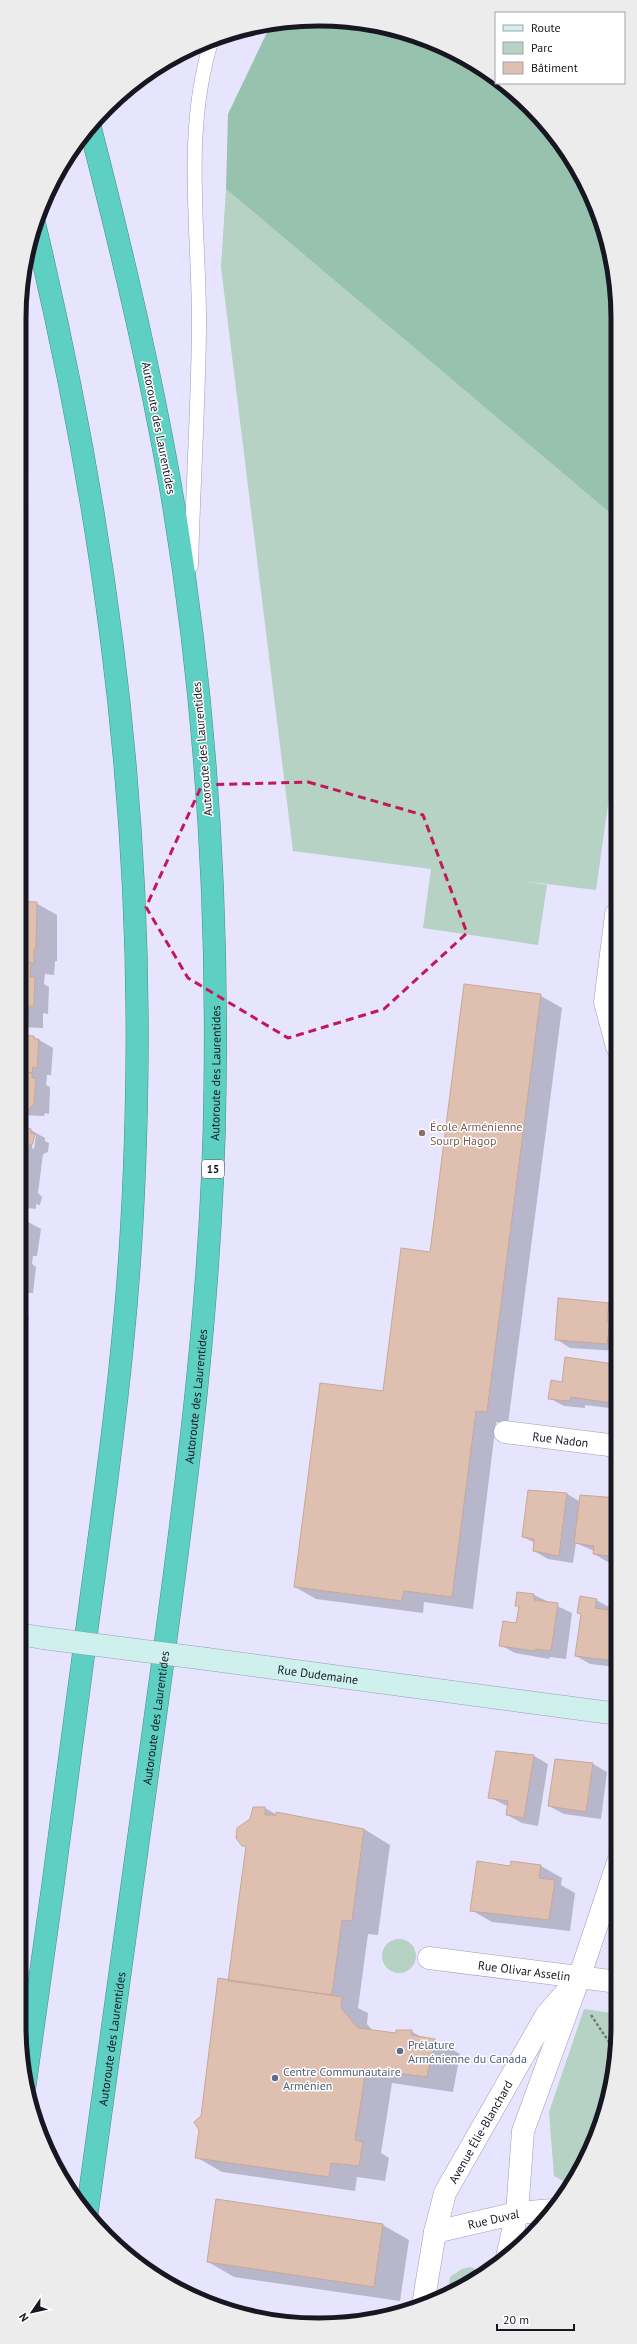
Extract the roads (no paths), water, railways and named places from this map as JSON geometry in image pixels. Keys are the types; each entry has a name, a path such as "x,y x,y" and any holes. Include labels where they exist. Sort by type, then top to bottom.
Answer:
{"highway":[{"name":"Autoroute des Laurentides","path":"88,2206 189,1464 205,1315 211,1216 216,1032 213,911 201,721 189,616 169,478 151,386 124,260 92,134"},
{"path":"28,2059 113,1434 129,1264 137,1061 132,856 122,724 110,620 82,442 59,328 38,238"}],"street":[{"path":"611,958 606,1002 611,1023"},
{"name":"Rue Nadon","path":"505,1432 611,1445"},
{"name":"Rue Dudemaine","path":"26,1635 611,1713"},
{"name":"Avenue Élie-Blanchard","path":"509,2246 517,2213 523,2131 579,1978 611,1883"},
{"name":"Rue Olivar Asselin","path":"429,1958 611,1981"},
{"name":"Avenue Élie-Blanchard","path":"424,2298 435,2232 445,2192 547,2014 579,1978"},
{"name":"Rue Duval","path":"435,2232 517,2213 545,2211"}],"lane":[{"path":"189,616 199,330 195,158 202,83 210,47"}],"place":[{"name":"École Arménienne Sourp Hagop","path":"422,1133"},
{"name":"Prélature Arménienne du Canada","path":"400,2051"},
{"name":"Centre Communautaire Arménien","path":"275,2078"}]}
